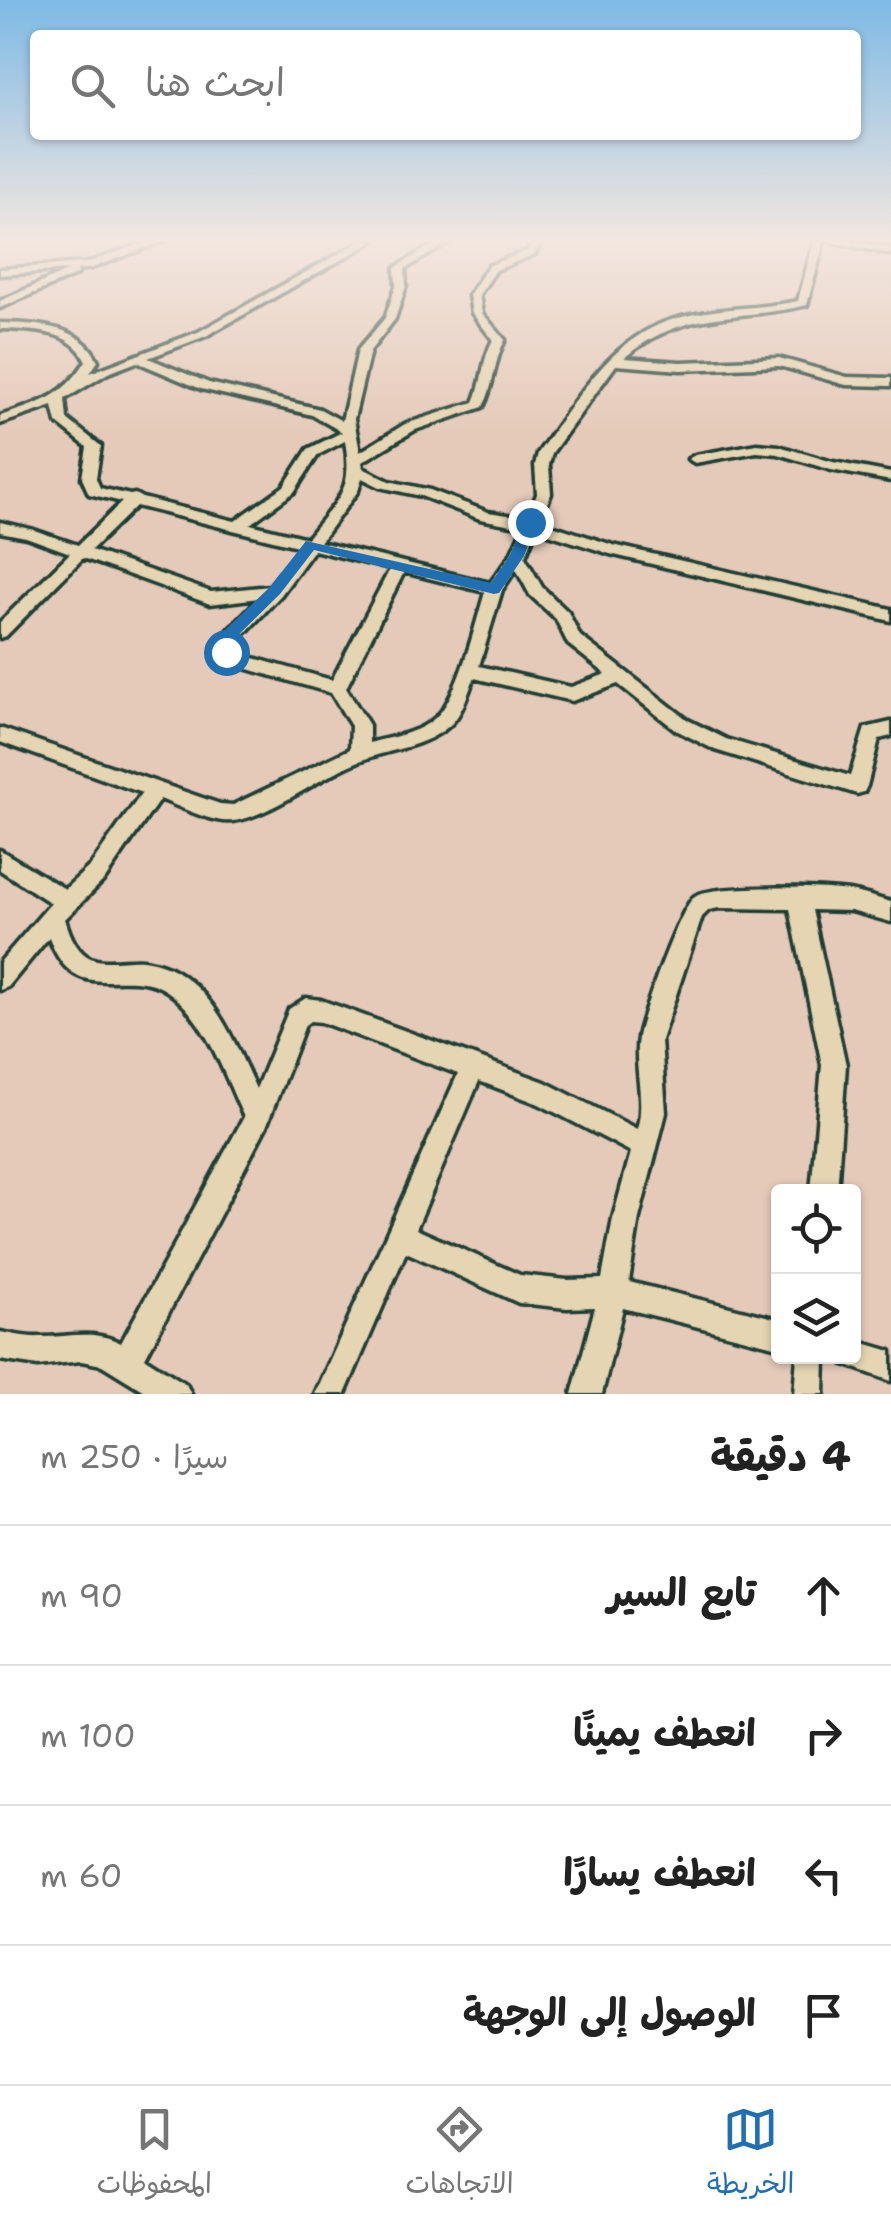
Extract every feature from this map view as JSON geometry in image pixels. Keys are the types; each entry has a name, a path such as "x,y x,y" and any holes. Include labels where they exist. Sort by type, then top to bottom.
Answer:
{"street":[{"path":"0,420 59,398 138,358 177,345 258,306"},
{"path":"359,753 360,725 336,688 236,660 226,652 226,638 275,590 345,502 356,465 349,432 362,356 390,319 394,306"},
{"path":"356,465 410,427 478,404 487,386 488,360 499,340 476,306"},
{"path":"0,736 232,814 359,753 414,739 442,724 454,708 469,670 494,589 517,556 545,492 540,463 544,453 572,410 632,344 670,322 782,306"},
{"path":"0,326 66,336 89,349 92,361 74,388"},
{"path":"138,358 205,386 316,412 349,432"},
{"path":"614,361 680,366 779,362 846,381 891,382"},
{"path":"59,398 61,420 94,446 90,486 105,494 136,498 494,589"},
{"path":"239,525 289,489 313,452 349,432"},
{"path":"695,459 757,448 779,450 831,466 891,477"},
{"path":"356,465 386,484 424,492 485,516 530,522 594,545 891,615"},
{"path":"0,632 136,498"},
{"path":"0,527 210,598 275,590"},
{"path":"517,556 536,590 562,616 574,640 700,737 857,786 871,733 891,729"},
{"path":"336,688 398,566"},
{"path":"469,670 572,694 620,676"},
{"path":"0,979 59,908 98,872 156,789"},
{"path":"0,859 59,908"},
{"path":"586,1394 613,1292 626,1218 648,1147 655,1092 652,1030 694,911 703,902 719,898 852,901 891,912"},
{"path":"799,900 834,1065 825,1184"},
{"path":"59,908 59,944 70,958 103,972 149,974 178,984 215,1033 257,1118"},
{"path":"127,1362 257,1118 297,1017 306,1009 321,1011 545,1094 648,1147"},
{"path":"330,1394 474,1067"},
{"path":"399,1235 519,1289 567,1294 613,1292 771,1331"},
{"path":"0,1346 38,1352 81,1347 107,1351 176,1394"},
{"path":"861,1356 891,1366"},
{"path":"808,1394 810,1364"}],"route":[{"path":"226,652 226,638 275,590 311,544 494,589 517,556 530,522"}]}
